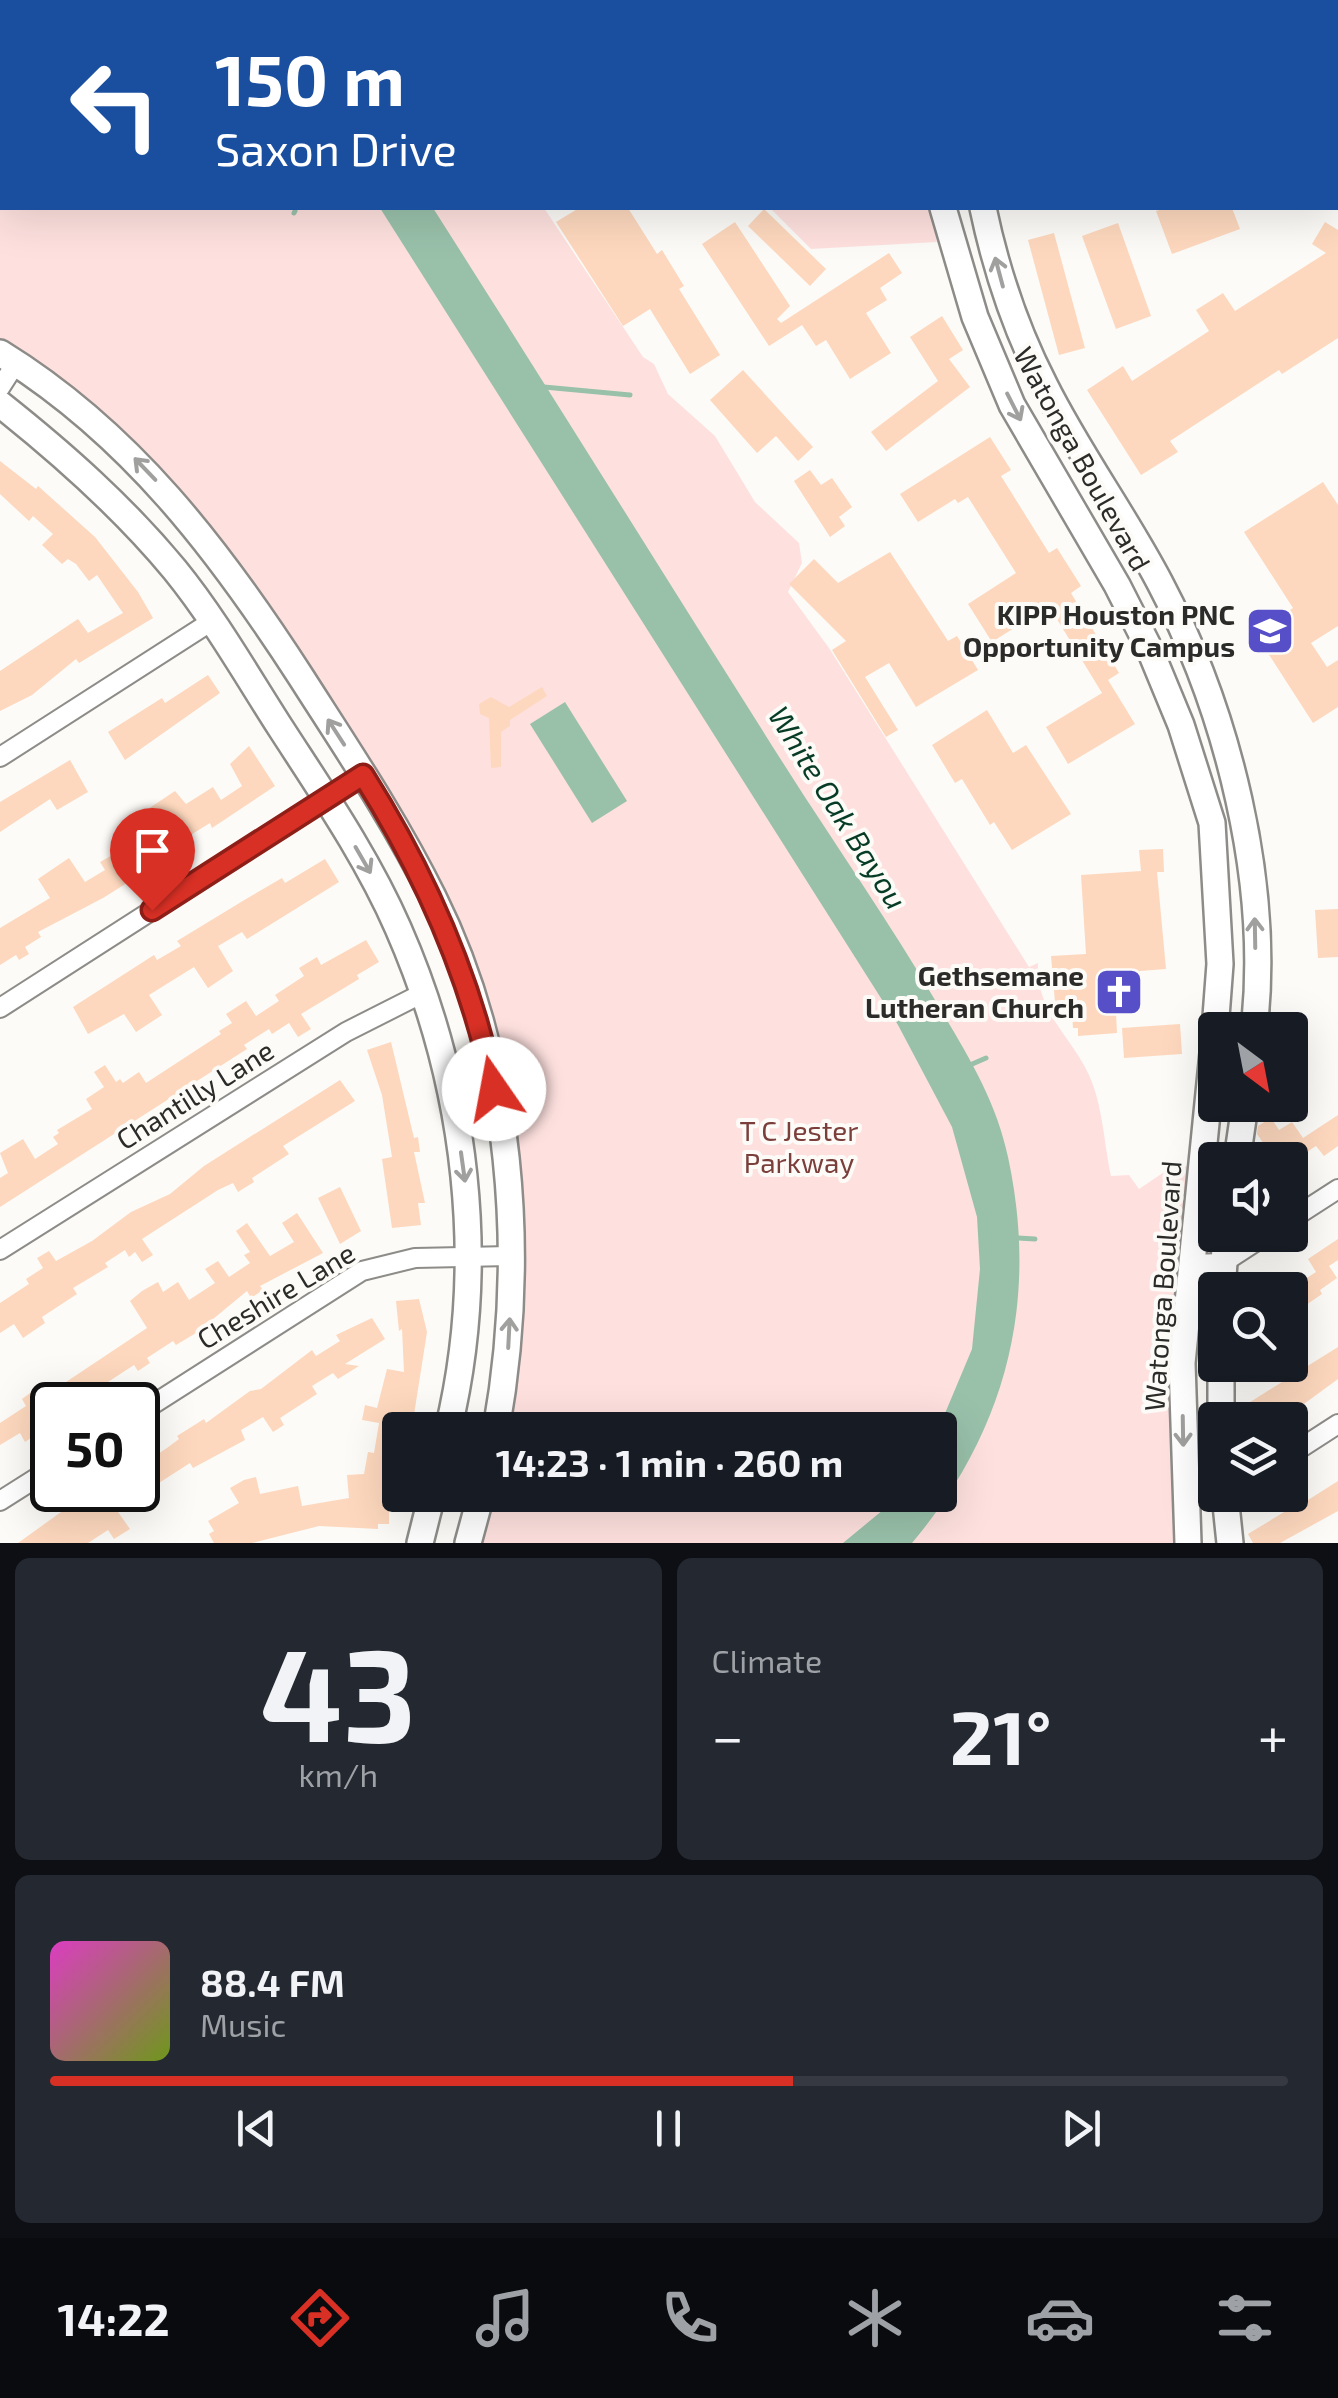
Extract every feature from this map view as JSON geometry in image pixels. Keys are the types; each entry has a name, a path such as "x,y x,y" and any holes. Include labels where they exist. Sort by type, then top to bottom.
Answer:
{"main road":[{"name":"Watonga Boulevard","path":"943,210 975,318 1012,405 1104,561 1150,650 1180,725 1212,823 1220,964 1216,1012"},
{"name":"Watonga Boulevard","path":"984,213 1006,299 1045,388 1136,541 1187,637 1214,709 1243,821 1255,921 1254,1012"},
{"path":"8,358 118,442 172,498 254,605 363,775 435,900 482,1036 510,1186 513,1256 506,1372 499,1412"},
{"path":"0,404 65,456 121,509 176,571 326,798 398,928 423,993 448,1080 464,1168 471,1256 452,1412"},
{"path":"1104,561 1136,541"},
{"name":"Watonga Boulevard","path":"1188,1543 1182,1364 1205,1122"},
{"name":"Watonga Boulevard","path":"1222,1272 1224,1252"},
{"path":"420,1543 428,1512"},
{"path":"468,1543 476,1512"},
{"path":"1227,1512 1230,1543"}],"street":[{"path":"0,388 8,358"},
{"path":"0,756 212,622"},
{"path":"0,1008 363,775"},
{"name":"Chantilly Lane","path":"0,1250 346,1032 423,993"},
{"path":"1308,1208 1338,1189"},
{"path":"1189,1264 1222,1263 1239,1252"},
{"name":"Cheshire Lane","path":"160,1400 362,1271 415,1258 513,1256"},
{"path":"1308,1443 1338,1424"},
{"path":"0,1501 30,1482"}],"green space":[{"name":"T C Jester Parkway","path":"0,210 545,210 643,357 654,364 668,394 715,436 755,502 799,543 802,563 788,592 829,648 1029,967 1038,963 1048,1010 1094,1087 1111,1176 1129,1175 1139,1189 1173,1166 1191,1166 1178,1543 476,1543 484,1512 957,1512 957,1412 507,1412 518,1328 466,964 251,587 0,345"},
{"path":"772,210 931,210 937,242 811,249"}],"shaded area":[{"path":"381,210 434,210 920,974 988,1097 1003,1136 1017,1210 1016,1313 1007,1362 992,1409 957,1479 957,1412 946,1412 972,1349 980,1269 977,1217 952,1127 898,1025"},
{"path":"565,702 627,801 592,823 530,724"},
{"path":"881,1512 936,1512 912,1543 843,1543"}],"building":[{"path":"576,210 629,210 657,254 662,250 684,286 679,289 720,355 690,374 650,309 623,326 556,222"},
{"path":"765,210 826,269 810,286 748,226"},
{"path":"1233,210 1240,229 1172,254 1156,211"},
{"path":"735,222 790,306 777,319 781,323 889,253 902,273 880,288 887,300 866,313 891,353 850,379 826,340 816,346 802,325 769,346 702,244"},
{"path":"1325,222 1338,230 1338,338 1282,374 1279,370 1170,441 1178,452 1141,475 1087,390 1123,366 1132,381 1209,331 1196,310 1223,293 1235,311 1326,253 1312,244"},
{"path":"1118,223 1151,316 1116,329 1082,236"},
{"path":"1054,233 1085,348 1059,355 1028,240"},
{"path":"942,316 963,350 949,359 970,387 886,451 871,432 938,381 910,337"},
{"path":"743,370 813,447 798,461 776,436 757,453 710,400"},
{"path":"990,437 1011,470 1001,476 1049,553 1057,548 1081,586 1071,593 1119,673 1108,680 1135,724 1068,764 1046,727 1102,693 1049,606 992,642 968,604 1016,573 968,497 958,503 955,499 918,522 900,494"},
{"path":"0,461 36,489 38,486 95,537 153,618 79,663 76,659 32,695 0,711 0,671 78,619 88,633 123,613 97,575 89,581 76,564 68,559 62,564 42,545 53,534 33,516 29,521 0,494"},
{"path":"810,470 821,485 832,478 852,507 839,517 845,526 830,537 794,481"},
{"path":"1323,482 1338,505 1338,626 1311,643 1327,667 1338,660 1338,707 1313,723 1255,633 1293,608 1244,532"},
{"path":"890,552 948,641 957,636 978,670 916,707 889,663 865,677 898,730 886,737 832,650 846,641 789,584 814,559 838,583"},
{"path":"208,675 220,693 125,760 108,732 162,698 165,703"},
{"path":"542,687 547,696 510,720 510,726 501,732 501,767 491,768 489,718 480,714 479,704 491,697 509,707"},
{"path":"987,710 1013,753 1026,745 1071,814 1012,850 994,822 990,825 962,779 955,783 932,745"},
{"path":"249,746 275,786 212,828 210,823 189,836 167,852 170,856 103,898 38,932 41,937 25,947 29,954 19,960 16,955 0,965 0,928 50,898 38,879 69,858 85,882 105,870 100,862 141,839 135,830 154,817 148,809 175,791 186,804 213,787 221,800 242,786 230,764"},
{"path":"70,760 88,792 57,810 50,799 0,832 0,802"},
{"path":"1163,849 1164,872 1157,872 1166,969 1114,973 1117,1033 1078,1036 1078,1028 1073,1028 1071,1001 1055,1002 1051,956 1086,954 1081,875 1141,871 1139,850"},
{"path":"325,859 339,882 247,939 242,932 218,946 233,971 208,988 194,967 149,995 162,1015 136,1032 124,1014 88,1034 73,1007 154,955 157,960 181,946 177,941 246,899 282,878 285,883"},
{"path":"1338,909 1338,957 1318,958 1315,910"},
{"path":"366,940 379,962 357,975 359,979 301,1014 311,1029 298,1037 289,1023 272,1034 269,1029 244,1045 247,1049 0,1207 0,1178 8,1173 0,1153 23,1139 35,1159 58,1144 53,1137 59,1133 57,1130 92,1109 86,1099 104,1087 94,1072 105,1065 116,1082 120,1079 123,1083 139,1072 146,1083 221,1034 219,1031 232,1023 226,1014 246,1001 256,1016 279,1001 275,995 304,976 299,968 317,957 321,965"},
{"path":"1180,1024 1182,1054 1124,1058 1122,1028"},
{"path":"391,1042 414,1138 418,1137 420,1152 414,1152 425,1203 418,1203 421,1225 392,1228 382,1159 392,1157 382,1095 367,1050"},
{"path":"340,1080 355,1101 283,1146 289,1154 252,1178 254,1182 238,1192 233,1183 218,1190 142,1239 153,1255 142,1262 135,1252 129,1257 125,1250 105,1263 108,1267 73,1288 77,1294 42,1317 45,1323 23,1338 14,1324 0,1333 0,1303 29,1284 26,1279 43,1268 37,1258 49,1251 56,1261 92,1241 131,1212 170,1194 204,1166"},
{"path":"1338,1115 1338,1146 1324,1156 1316,1146 1308,1151 1308,1142 1263,1142 1257,1134 1258,1126 1274,1122 1279,1130 1292,1122 1303,1138"},
{"path":"340,1187 361,1231 340,1244 318,1198"},
{"path":"297,1213 323,1253 260,1286 263,1290 251,1298 247,1291 196,1333 176,1345 173,1341 147,1358 150,1363 138,1371 134,1365 108,1382 66,1382 147,1328 130,1301 142,1291 158,1282 163,1292 178,1282 189,1300 215,1283 205,1269 218,1261 229,1277 250,1263 244,1255 250,1252 236,1231 247,1223 270,1256 294,1242 282,1223"},
{"path":"1338,1239 1338,1260 1329,1266 1337,1278 1308,1304 1308,1277 1316,1272 1308,1259"},
{"path":"419,1299 427,1332 414,1412 382,1412 382,1512 389,1512 389,1524 378,1524 378,1529 319,1526 252,1543 214,1543 209,1534 214,1531 208,1521 239,1503 230,1488 244,1480 256,1477 260,1494 298,1486 302,1506 349,1498 347,1475 364,1474 368,1452 374,1453 379,1423 362,1420 365,1405 377,1408 387,1369 404,1372 396,1301"},
{"path":"372,1318 385,1339 345,1364 359,1366 338,1379 333,1373 312,1386 317,1394 280,1418 284,1425 273,1432 263,1417 241,1430 245,1440 193,1468 190,1463 160,1482 160,1452 179,1439 177,1436 204,1419 206,1423 250,1391 261,1389 312,1350 316,1356 340,1341 336,1335"},
{"path":"1338,1347 1338,1379 1307,1402 1250,1402 1282,1382 1308,1382 1308,1366"},
{"path":"30,1393 30,1439 25,1442 20,1433 0,1445 0,1423 26,1406 22,1399"},
{"path":"1338,1481 1338,1511 1280,1543 1253,1543 1248,1534 1284,1512 1308,1512 1308,1500"},
{"path":"61,1512 118,1512 130,1529 114,1539 108,1530 88,1543 18,1543"}],"waterway":[{"path":"544,387 630,395"},
{"path":"970,1065 986,1058"},
{"path":"1018,1238 1035,1239"}],"place":[{"name":"KIPP Houston PNC Opportunity Campus","path":"1270,631"},
{"name":"Gethsemane Lutheran Church","path":"1119,992"}],"route":[{"path":"152,910 363,775 435,900 482,1036 494,1089"}],"water label":[{"name":"White Oak Bayou","path":"837,808"}]}
